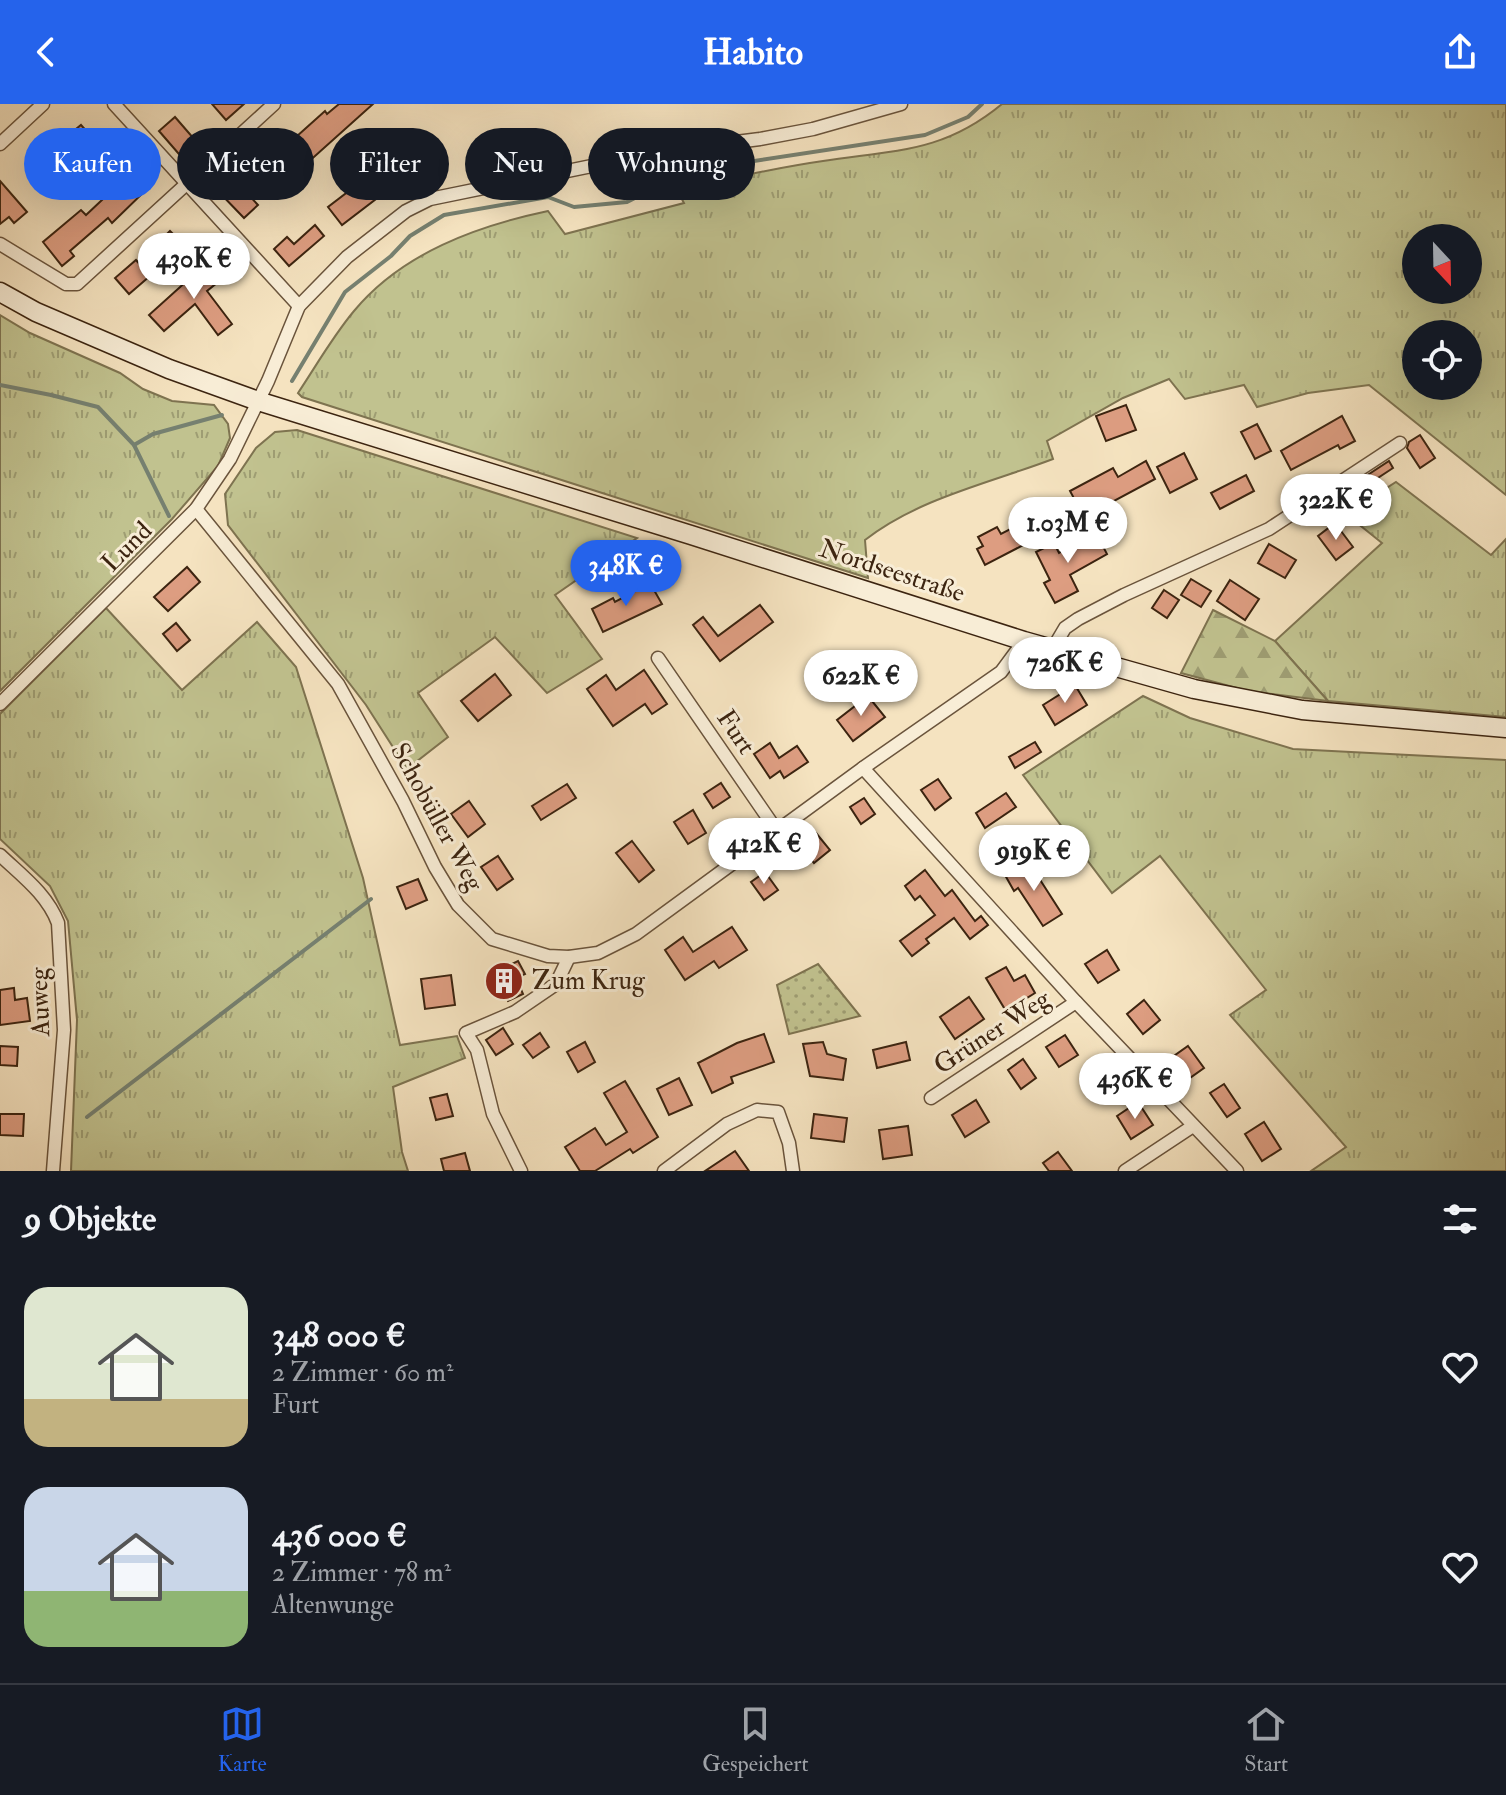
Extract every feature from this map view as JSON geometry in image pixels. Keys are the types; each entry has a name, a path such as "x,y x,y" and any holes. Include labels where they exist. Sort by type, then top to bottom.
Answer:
{"main road":[{"name":"Nordseestraße","path":"0,292 36,312 169,369 258,401 1052,650 1194,689 1302,710 1506,728"}],"street":[{"path":"0,144 43,104"},
{"path":"114,104 177,174"},
{"path":"248,128 274,104"},
{"path":"201,200 299,306 347,257 406,211 430,199 665,151 813,129 877,106 901,104"},
{"path":"0,244 66,284 77,284 177,194"},
{"name":"Lund","path":"0,704 196,509 230,459 299,306"},
{"path":"1052,650 1065,628 1078,619 1269,529 1400,443"},
{"name":"Schobüller Weg","path":"196,509 338,684 458,905 492,939 548,956 598,953 636,934 863,768 1001,672 1024,641"},
{"name":"Furt","path":"658,658 777,831"},
{"name":"Grüner Weg","path":"863,768 1076,1002 1237,1171"},
{"name":"Auweg","path":"0,855 42,894 52,907 58,923 64,1030 53,1171"},
{"path":"521,1171 493,1114 477,1050 466,1033 515,1012 556,984 569,957"},
{"name":"Grüner Weg","path":"931,1098 1076,1002"},
{"path":"665,1171 727,1124 757,1110 778,1112 789,1143 793,1171"},
{"path":"1125,1171 1193,1126"}],"green space":[{"path":"1002,104 1506,104 1506,495 1369,385 1308,393 1257,407 1244,385 1185,399 1169,379 1123,398 1047,441 1053,459 932,502 886,525 865,540 868,578 302,397 298,393 339,331 373,291 418,258 468,234 548,211 565,234 684,203 682,200 755,200 755,173 917,147 959,132"},
{"path":"0,315 30,333 120,373 143,389 172,401 214,405 228,424 230,438 218,466 172,519 0,691"},
{"path":"297,430 637,538 555,595 602,659 547,693 495,637 418,693 448,737 407,769 366,705 228,525 225,494 256,448 275,432"},
{"path":"1396,482 1491,555 1506,539 1506,717 1328,701 1275,641 1382,543 1346,514"},
{"path":"106,608 182,690 257,622 296,667 363,878 400,1045 457,1036 465,1058 393,1087 402,1152 408,1171 71,1171 77,1020 68,921 50,886 0,839 0,714"},
{"path":"1213,610 1275,641 1328,701 1248,691 1181,673"},
{"path":"1143,696 1190,718 1293,749 1506,760 1506,1171 1311,1171 1346,1147 1230,1015 1266,990 1160,856 1112,893 1023,775"},
{"path":"818,964 860,1016 789,1034 777,985"}],"building":[{"path":"212,104 244,104 226,120"},
{"path":"339,104 373,104 346,128 330,128 330,143 314,157 314,128 306,128 325,111 327,114"},
{"path":"175,117 185,128 177,128 177,152 161,133 161,129"},
{"path":"0,181 27,212 14,223 9,217 0,224"},
{"path":"102,200 136,200 112,223 108,218 70,251 74,256 62,266 43,242 81,210 86,215"},
{"path":"227,200 253,200 258,205 244,218"},
{"path":"337,200 375,200 342,225 328,207"},
{"path":"315,225 324,236 289,266 274,249 287,237 294,244"},
{"path":"170,231 182,243 166,258 155,246"},
{"path":"136,260 150,276 129,294 115,278"},
{"path":"209,261 223,278 207,291 232,324 218,335 195,304 164,331 149,315"},
{"path":"1126,405 1136,430 1106,441 1096,416"},
{"path":"1342,416 1355,441 1340,449 1338,445 1291,470 1281,451"},
{"path":"1257,424 1271,451 1255,459 1241,432"},
{"path":"1420,435 1435,458 1420,468 1407,448 1409,442"},
{"path":"1184,453 1197,479 1170,493 1157,467"},
{"path":"1146,461 1155,479 1084,517 1070,491 1113,468 1118,477"},
{"path":"1389,461 1393,468 1361,489 1357,482"},
{"path":"1246,475 1254,491 1220,509 1211,493"},
{"path":"1335,523 1353,547 1336,560 1318,536"},
{"path":"1020,524 1029,542 985,565 977,549 983,546 978,537 997,527 1001,534"},
{"path":"1096,533 1107,554 1070,575 1078,591 1055,603 1044,583 1050,580 1036,552 1054,543 1059,553"},
{"path":"1269,544 1296,560 1285,578 1258,563"},
{"path":"187,567 200,582 168,611 154,597"},
{"path":"1191,579 1211,591 1201,607 1181,595"},
{"path":"1230,580 1259,599 1245,620 1217,601"},
{"path":"650,583 662,604 603,632 592,609 613,598 615,602"},
{"path":"1164,590 1179,600 1167,618 1152,608"},
{"path":"760,605 773,622 720,661 693,625 703,617 718,636"},
{"path":"176,623 190,640 177,651 163,634"},
{"path":"644,670 667,704 652,714 645,704 613,726 587,689 606,675 616,690"},
{"path":"495,674 511,695 478,721 461,701"},
{"path":"1075,685 1087,705 1055,725 1043,705"},
{"path":"868,696 885,717 853,741 837,720"},
{"path":"1035,742 1041,752 1015,768 1009,757"},
{"path":"770,743 779,758 797,746 808,762 784,778 780,771 770,778 754,754"},
{"path":"938,779 951,798 935,810 921,790"},
{"path":"721,783 730,797 713,808 704,794"},
{"path":"567,784 576,798 541,820 532,806"},
{"path":"1006,793 1016,807 985,828 976,813"},
{"path":"864,798 875,814 861,824 850,807"},
{"path":"469,801 485,824 468,837 451,814"},
{"path":"693,810 706,833 688,844 674,822"},
{"path":"816,833 830,850 814,863 800,845"},
{"path":"632,841 654,870 639,882 616,853"},
{"path":"498,856 513,879 497,890 481,867"},
{"path":"1028,861 1062,914 1043,926 1018,888 1014,891 1005,875"},
{"path":"925,870 945,896 952,890 975,921 981,916 988,925 970,939 954,918 926,939 929,943 912,956 900,941 935,915 920,896 915,900 905,886"},
{"path":"765,872 778,890 764,900 751,882"},
{"path":"418,879 427,900 406,909 397,887"},
{"path":"732,927 747,950 719,968 714,961 685,980 665,950 683,937 693,952"},
{"path":"1107,950 1119,970 1098,983 1085,964"},
{"name":"Zum Krug","path":"518,961 525,974 516,978 523,994 508,1001 500,983 494,986 489,975"},
{"path":"1006,967 1014,981 1025,975 1035,993 1006,1011 986,978"},
{"path":"451,975 455,1005 425,1009 421,979"},
{"path":"14,988 15,1000 27,998 30,1021 0,1025 0,990"},
{"path":"969,997 984,1019 955,1039 940,1017"},
{"path":"1144,1000 1160,1020 1143,1034 1127,1014"},
{"path":"503,1028 513,1044 496,1055 486,1040"},
{"path":"540,1033 549,1047 533,1058 523,1045"},
{"path":"764,1034 774,1062 731,1077 733,1083 712,1093 698,1063 737,1043"},
{"path":"1065,1035 1078,1055 1059,1067 1046,1047"},
{"path":"585,1042 595,1062 578,1072 567,1052"},
{"path":"823,1042 827,1054 846,1059 843,1080 810,1076 803,1044"},
{"path":"906,1042 910,1060 877,1068 873,1050"},
{"path":"0,1046 18,1047 17,1066 0,1065"},
{"path":"1188,1046 1204,1068 1187,1080 1171,1058"},
{"path":"1023,1059 1036,1078 1021,1089 1008,1070"},
{"path":"1103,1066 1115,1086 1093,1100 1081,1080"},
{"path":"679,1078 692,1105 669,1115 657,1089"},
{"path":"625,1081 658,1137 633,1153 630,1149 595,1171 580,1171 565,1147 595,1128 606,1145 627,1132 604,1093"},
{"path":"1224,1084 1240,1108 1227,1117 1210,1093"},
{"path":"447,1094 453,1116 436,1120 430,1098"},
{"path":"976,1100 989,1122 965,1137 952,1115"},
{"path":"1138,1102 1153,1125 1131,1139 1117,1116"},
{"path":"0,1114 24,1114 23,1136 0,1135"},
{"path":"814,1114 847,1118 844,1142 811,1138"},
{"path":"1264,1122 1281,1149 1262,1161 1245,1134"},
{"path":"908,1126 912,1155 883,1159 879,1130"},
{"path":"735,1151 749,1171 705,1171"},
{"path":"1058,1152 1072,1171 1049,1171 1043,1163"},
{"path":"465,1153 470,1171 444,1171 441,1159"}],"waterway":[{"path":"292,381 345,292 391,256 410,236 444,215 548,197 574,207 627,202 688,171 925,135 968,117 982,104"},
{"path":"0,385 98,407 134,445 169,516"},
{"path":"134,445 153,434 222,415"},
{"path":"87,1117 371,899"}],"place":[{"name":"Zum Krug","path":"504,981"}]}
